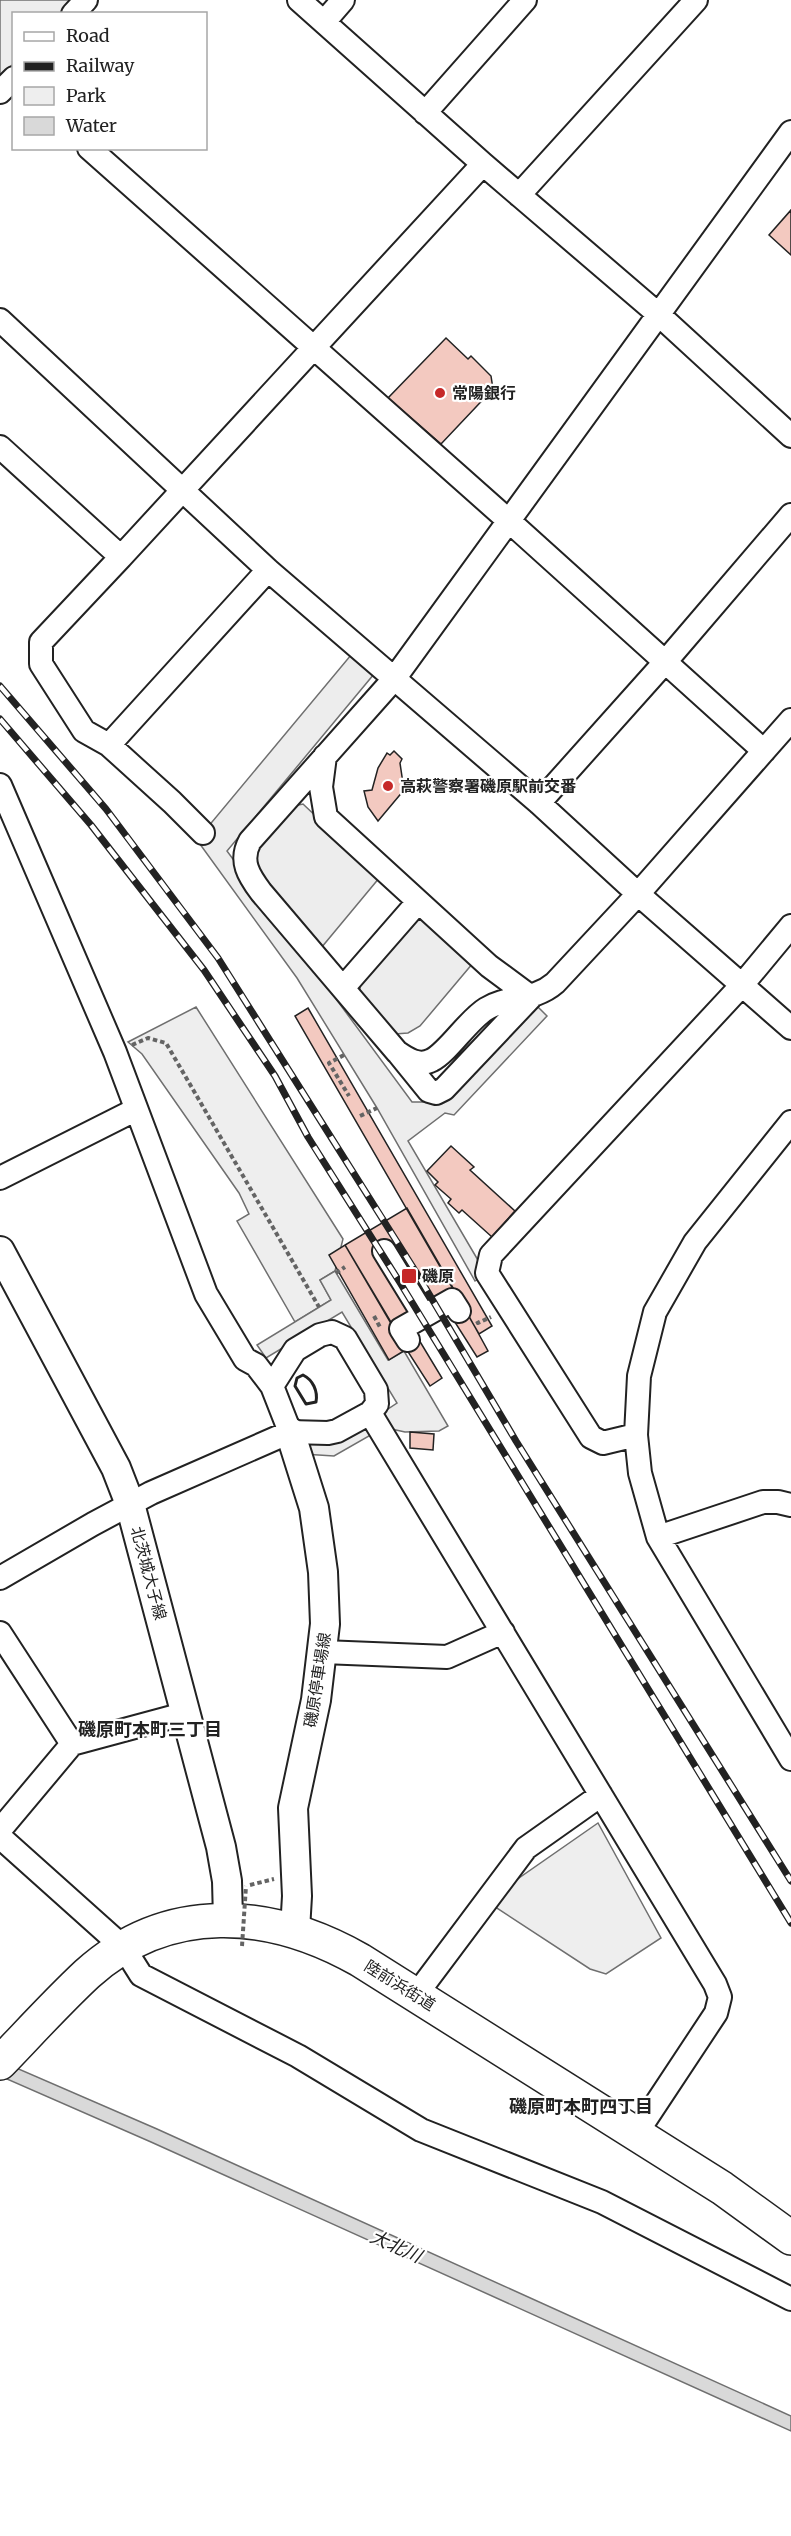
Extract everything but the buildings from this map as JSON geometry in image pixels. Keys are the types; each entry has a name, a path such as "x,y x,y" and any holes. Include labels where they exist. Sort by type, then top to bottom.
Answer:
{"highway":[{"name":"陸前浜街道","path":"0,2063 88,1974 124,1948 182,1924 235,1932 268,1923 295,1930 342,1949 722,2188 791,2238"}],"main road":[{"name":"北茨城大子線","path":"0,1251 116,1468 130,1504 221,1847 235,1932"},
{"name":"磯原停車場線","path":"290,1432 314,1508 325,1614 323,1652 293,1809 297,1896 295,1930"}],"street":[{"path":"75,12 86,0"},
{"path":"299,0 483,165 658,314 791,436"},
{"path":"324,22 343,0"},
{"path":"425,113 525,0"},
{"path":"519,195 696,0"},
{"path":"531,997 444,1089 436,1093 429,1091 261,892 246,870 245,855 250,841 393,679 791,132"},
{"path":"91,150 666,661 764,751"},
{"path":"203,833 109,745 84,730 41,664 41,642 483,165"},
{"path":"0,320 268,570 539,803 638,894 791,1028"},
{"path":"0,447 121,557"},
{"path":"539,803 666,661 791,515"},
{"path":"109,745 268,570"},
{"path":"486,1008 531,997 545,991 555,983 638,894 791,720"},
{"path":"325,756 321,787 326,817"},
{"path":"0,785 115,1052 206,1294 245,1359 256,1365 272,1386 290,1432"},
{"path":"289,799 304,798 489,966 531,997"},
{"path":"343,988 418,903"},
{"path":"636,1435 603,1443 591,1437 487,1273 489,1264 495,1250 742,985 791,926"},
{"path":"397,1052 409,1060 422,1062 432,1060 486,1008 499,991 489,966"},
{"path":"0,1178 135,1110"},
{"path":"791,1122 694,1242 655,1312 639,1376 636,1435 640,1473 658,1537 791,1759"},
{"path":"384,1251 424,1316"},
{"path":"407,1335 424,1316 460,1312"},
{"path":"0,1578 130,1504 290,1432 328,1433 337,1431 370,1413 377,1404 376,1390 345,1338 332,1332 320,1335 295,1350 272,1386"},
{"path":"370,1413 715,1984 720,1996 716,2013 636,2134"},
{"path":"658,1537 763,1502 791,1505"},
{"path":"323,1652 447,1657 503,1632"},
{"path":"0,1633 72,1744"},
{"path":"0,1830 72,1744 187,1713"},
{"path":"416,1995 526,1848 601,1795"},
{"path":"0,1837 124,1948 141,1975 298,2056 421,2130 602,2202 791,2300"}],"path":[{"path":"115,1052 148,1038 166,1043 320,1307"},
{"path":"344,1055 329,1063 349,1096"},
{"path":"360,1116 376,1108"},
{"path":"336,1273 345,1268"},
{"path":"460,1312 487,1318"},
{"path":"235,1932 246,1886 277,1878"}],"green space":[{"path":"196,1007 343,1239 335,1271 320,1280 331,1300 295,1322 237,1221 249,1214 239,1193 142,1054 128,1042"},
{"path":"598,1823 661,1938 606,1974 590,1969 486,1901"}],"shaded area":[{"path":"0,0 72,0 61,12 12,12 12,65 0,79"},
{"path":"356,649 379,668 227,851 412,1102 448,1100 536,1005 547,1016 454,1115 445,1113 408,1141 482,1267 481,1277 475,1281 377,1108 297,978 197,840"},
{"path":"303,804 380,877 321,948 251,865 251,854 294,806"},
{"path":"424,918 473,963 420,1026 408,1033 395,1034 360,995 360,983 416,920"},
{"path":"335,1271 388,1360 404,1351 448,1426 439,1431 405,1432 387,1428 379,1415 397,1403 342,1312 266,1358 257,1345 331,1300 320,1280"},
{"path":"370,1421 376,1432 334,1456 303,1454 296,1438"}],"water":[{"name":"大北川","path":"0,2061 157,2129 791,2416 791,2431 0,2076"}],"railway":[{"path":"0,686 106,809 218,958 416,1272 516,1441 791,1881"},
{"path":"0,719 91,825 204,970 275,1076 308,1137 399,1281 791,1923"}],"wall":[{"path":"303,1375 314,1386 316,1402 306,1404 295,1386 297,1378 303,1375"}],"place":[{"name":"常陽銀行","path":"440,393"},
{"name":"高萩警察署磯原駅前交番","path":"388,786"},
{"name":"磯原","path":"409,1276"}],"district":[{"name":"磯原町本町三丁目","path":"150,1729"},
{"name":"磯原町本町四丁目","path":"581,2106"}]}
